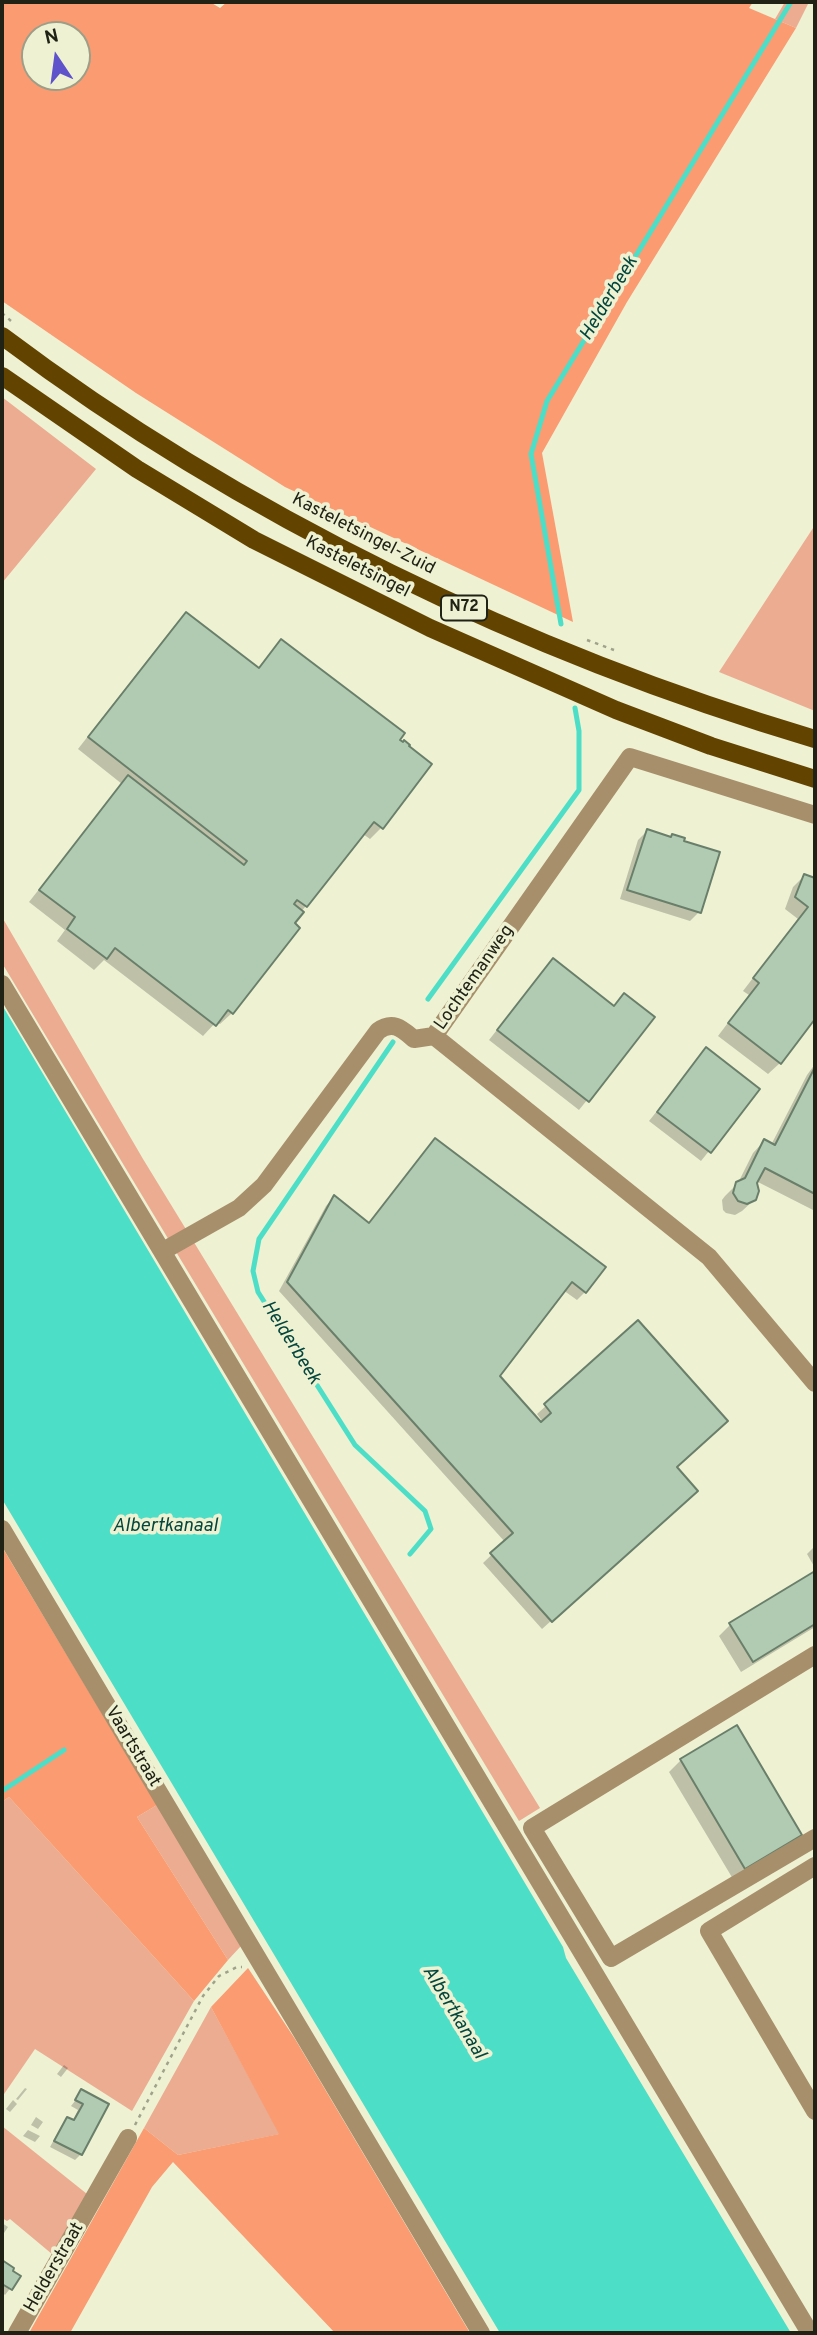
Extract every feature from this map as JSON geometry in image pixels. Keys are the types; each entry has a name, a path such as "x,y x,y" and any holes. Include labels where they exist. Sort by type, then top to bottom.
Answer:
{"main road":[{"name":"Kasteletsingel-Zuid","path":"2,336 94,401 275,513 448,601 627,676 815,739"},
{"name":"Kasteletsingel","path":"2,376 153,478 254,540 430,628 616,710 711,746 815,779"}],"street":[{"name":"Lochtemanweg","path":"815,815 630,757 434,1036 709,1257 815,1384"},
{"path":"2,984 810,2333"},
{"path":"163,1251 239,1208 264,1185 378,1031 386,1025 396,1025 414,1039 434,1036"},
{"name":"Vaartstraat","path":"2,1529 481,2333"},
{"path":"815,1655 532,1828 611,1958 815,1838"},
{"path":"815,1866 709,1931 815,2111"},
{"name":"Helderstraat","path":"17,2333 128,2138"}],"path":[{"path":"2,313 19,327"},
{"path":"581,637 620,653"},
{"path":"128,2138 204,1996 219,1976 237,1967 263,1966"}],"shaded area":[{"path":"2,2 210,2 220,8 227,2 753,2 749,8 796,28 627,302 542,453 573,622 285,487 136,393 2,301"},
{"path":"785,2 809,2 796,28 775,19"},
{"path":"2,397 96,469 2,583"},
{"path":"815,525 815,711 719,672"},
{"path":"2,917 143,1159 540,1808 519,1821 2,963"},
{"path":"2,1547 157,1805 137,1817 228,1960 194,2001 9,1797 2,1802"},
{"path":"9,1797 194,2001 132,2111 35,2049 2,2097 2,1802"},
{"path":"157,1805 241,1946 228,1960 137,1817"},
{"path":"248,1968 295,2039 470,2333 335,2333 173,2162 152,2187 70,2333 29,2333 144,2128 178,2155 279,2134 211,2007"},
{"path":"211,2007 280,2134 178,2155 144,2128"},
{"path":"2,2126 87,2194 52,2254 10,2219 7,2221 2,2218"}],"water":[{"name":"Albertkanaal","path":"2,1005 791,2333 500,2333 2,1499"}],"building":[{"path":"186,612 259,668 281,639 405,733 400,740 404,740 432,764 383,829 374,822 307,907 297,900 294,904 304,912 295,923 300,928 233,1014 228,1010 216,1026 115,948 107,959 67,929 75,917 39,890 128,775 244,865 247,861 88,737"},
{"path":"647,829 671,837 672,834 685,838 684,841 720,852 701,913 627,890"},
{"path":"804,874 815,878 815,1019 781,1064 728,1023 759,983 753,978 808,907 795,897"},
{"path":"553,958 614,1006 624,993 655,1017 589,1102 497,1030"},
{"path":"706,1047 760,1089 711,1153 657,1112"},
{"path":"815,1067 815,1194 765,1168 757,1183 759,1191 756,1200 747,1204 738,1201 733,1193 736,1182 745,1178 764,1139 775,1145"},
{"path":"435,1138 606,1267 586,1293 572,1282 500,1376 541,1422 551,1413 544,1404 638,1320 728,1421 677,1467 698,1491 552,1622 490,1553 513,1533 287,1282 334,1195 369,1223"},
{"path":"815,1571 815,1624 753,1662 729,1623"},
{"path":"737,1725 802,1835 745,1869 680,1759"},
{"path":"81,2089 109,2104 82,2155 54,2141 67,2117 74,2120 83,2104 75,2100"},
{"path":"2,2260 21,2276 12,2290 2,2284"}],"waterway":[{"name":"Helderbeek","path":"561,624 531,454 547,401 791,2"},
{"name":"Helderbeek","path":"428,999 579,790 579,731 575,708"},
{"name":"Helderbeek","path":"393,1042 259,1239 253,1271 258,1292 355,1445 425,1511 431,1529 410,1554"},
{"name":"Helderbeek","path":"2,1791 64,1750"}]}
